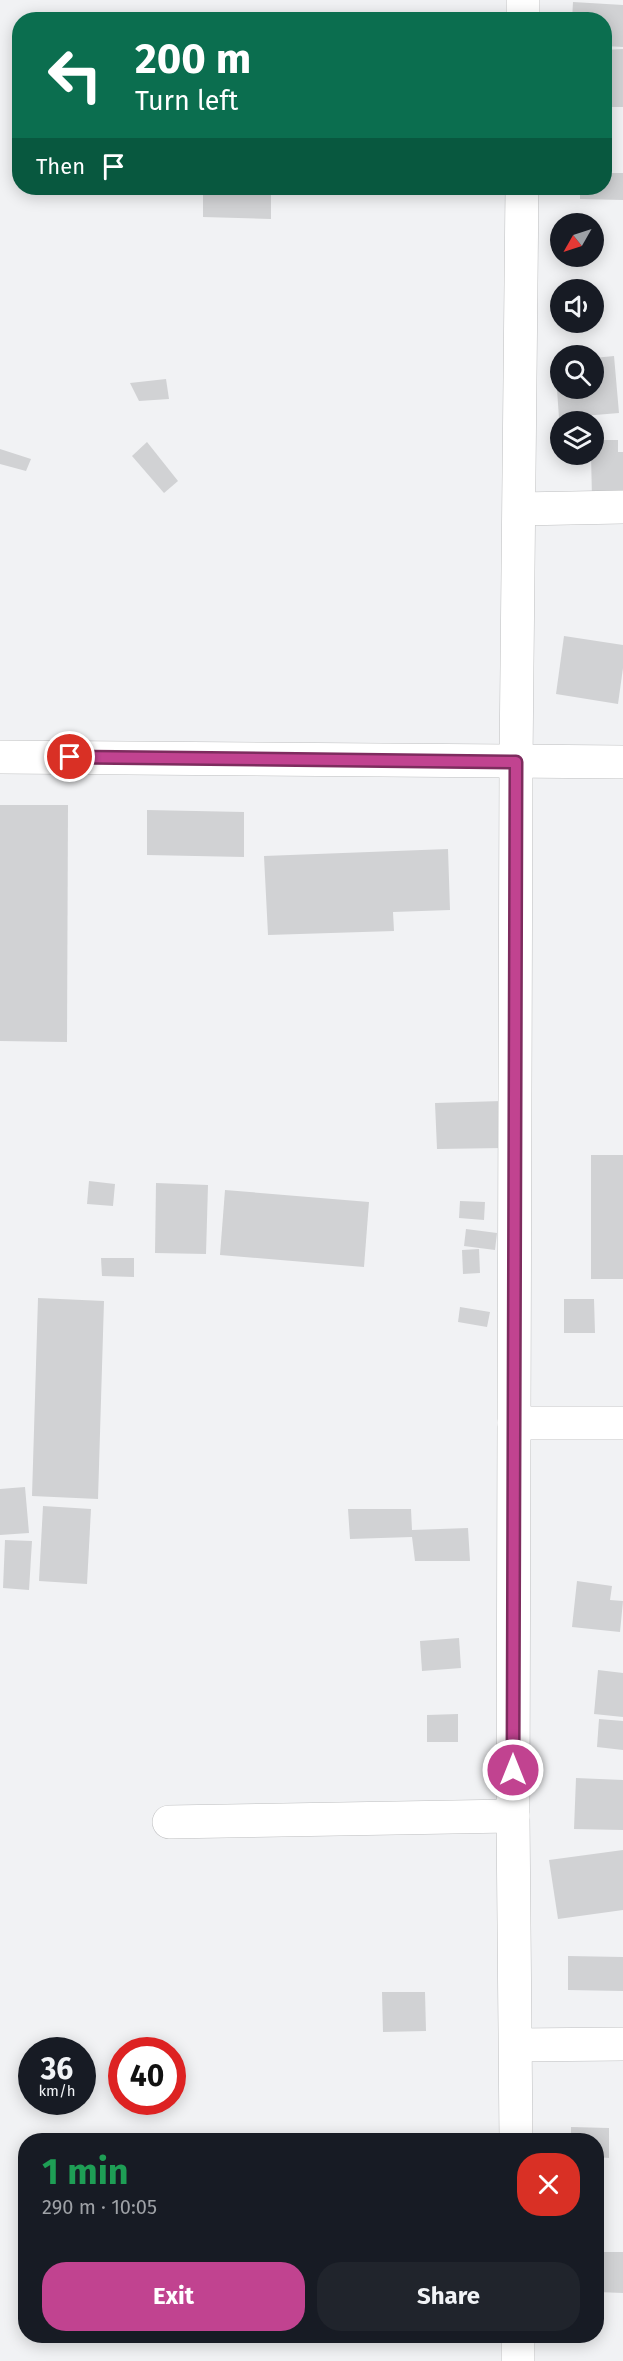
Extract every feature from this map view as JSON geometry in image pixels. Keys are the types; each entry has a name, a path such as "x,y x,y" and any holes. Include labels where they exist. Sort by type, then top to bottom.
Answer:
{"street":[{"path":"516,2133 513,1816 516,762 522,195"},
{"path":"520,509 623,507"},
{"path":"0,757 623,762"},
{"path":"514,1423 623,1422"},
{"path":"169,1822 513,1816"},
{"path":"516,2045 623,2043"},
{"path":"518,2343 518,2361"}],"building":[{"path":"573,2 623,5 623,47 612,46 612,12 572,12"},
{"path":"623,49 623,107 612,107 612,50"},
{"path":"612,173 623,173 623,200 580,199 580,195 612,195"},
{"path":"203,195 271,195 271,219 203,217"},
{"path":"614,356 619,413 559,411 558,399 604,399 604,357"},
{"path":"166,379 169,399 139,401 130,383"},
{"path":"604,440 618,440 618,452 623,452 623,498 592,499 591,465 604,465"},
{"path":"147,442 178,481 164,493 132,456"},
{"path":"0,449 31,459 26,471 0,464"},
{"path":"564,636 623,645 623,668 618,704 556,694"},
{"path":"0,805 68,805 67,1042 0,1041"},
{"path":"147,810 244,812 244,857 147,855"},
{"path":"448,849 450,910 393,912 394,931 268,935 264,856"},
{"path":"502,1101 503,1148 437,1149 435,1103"},
{"path":"591,1155 623,1155 623,1279 591,1279"},
{"path":"89,1181 115,1184 113,1206 87,1204"},
{"path":"156,1183 208,1185 206,1254 155,1253"},
{"path":"225,1190 369,1202 364,1267 220,1255"},
{"path":"460,1201 485,1202 484,1220 459,1218"},
{"path":"466,1229 497,1233 495,1250 464,1246"},
{"path":"479,1249 480,1273 463,1274 462,1250"},
{"path":"101,1258 134,1258 134,1277 102,1276"},
{"path":"38,1298 104,1301 98,1499 32,1496"},
{"path":"564,1299 594,1299 595,1333 564,1333"},
{"path":"460,1307 490,1312 487,1327 458,1322"},
{"path":"25,1487 29,1533 0,1535 0,1489"},
{"path":"43,1506 91,1509 87,1584 39,1581"},
{"path":"348,1509 411,1509 412,1530 468,1528 470,1561 415,1561 412,1537 350,1539"},
{"path":"5,1540 32,1541 29,1590 3,1588"},
{"path":"577,1581 612,1586 610,1600 623,1601 620,1632 572,1627"},
{"path":"459,1638 461,1668 422,1671 420,1641"},
{"path":"598,1670 623,1673 623,1717 594,1714"},
{"path":"458,1714 458,1742 427,1742 427,1715"},
{"path":"599,1719 623,1721 623,1750 597,1747"},
{"path":"576,1778 623,1780 623,1830 574,1829"},
{"path":"623,1850 623,1910 558,1919 549,1860"},
{"path":"568,1956 623,1957 623,1991 568,1990"},
{"path":"382,1992 425,1992 426,2031 383,2032"},
{"path":"571,2127 609,2128 609,2158 604,2158 604,2133 571,2133"},
{"path":"604,2252 623,2252 623,2293 604,2292"}],"route":[{"path":"70,757 516,762 513,1770"}]}
